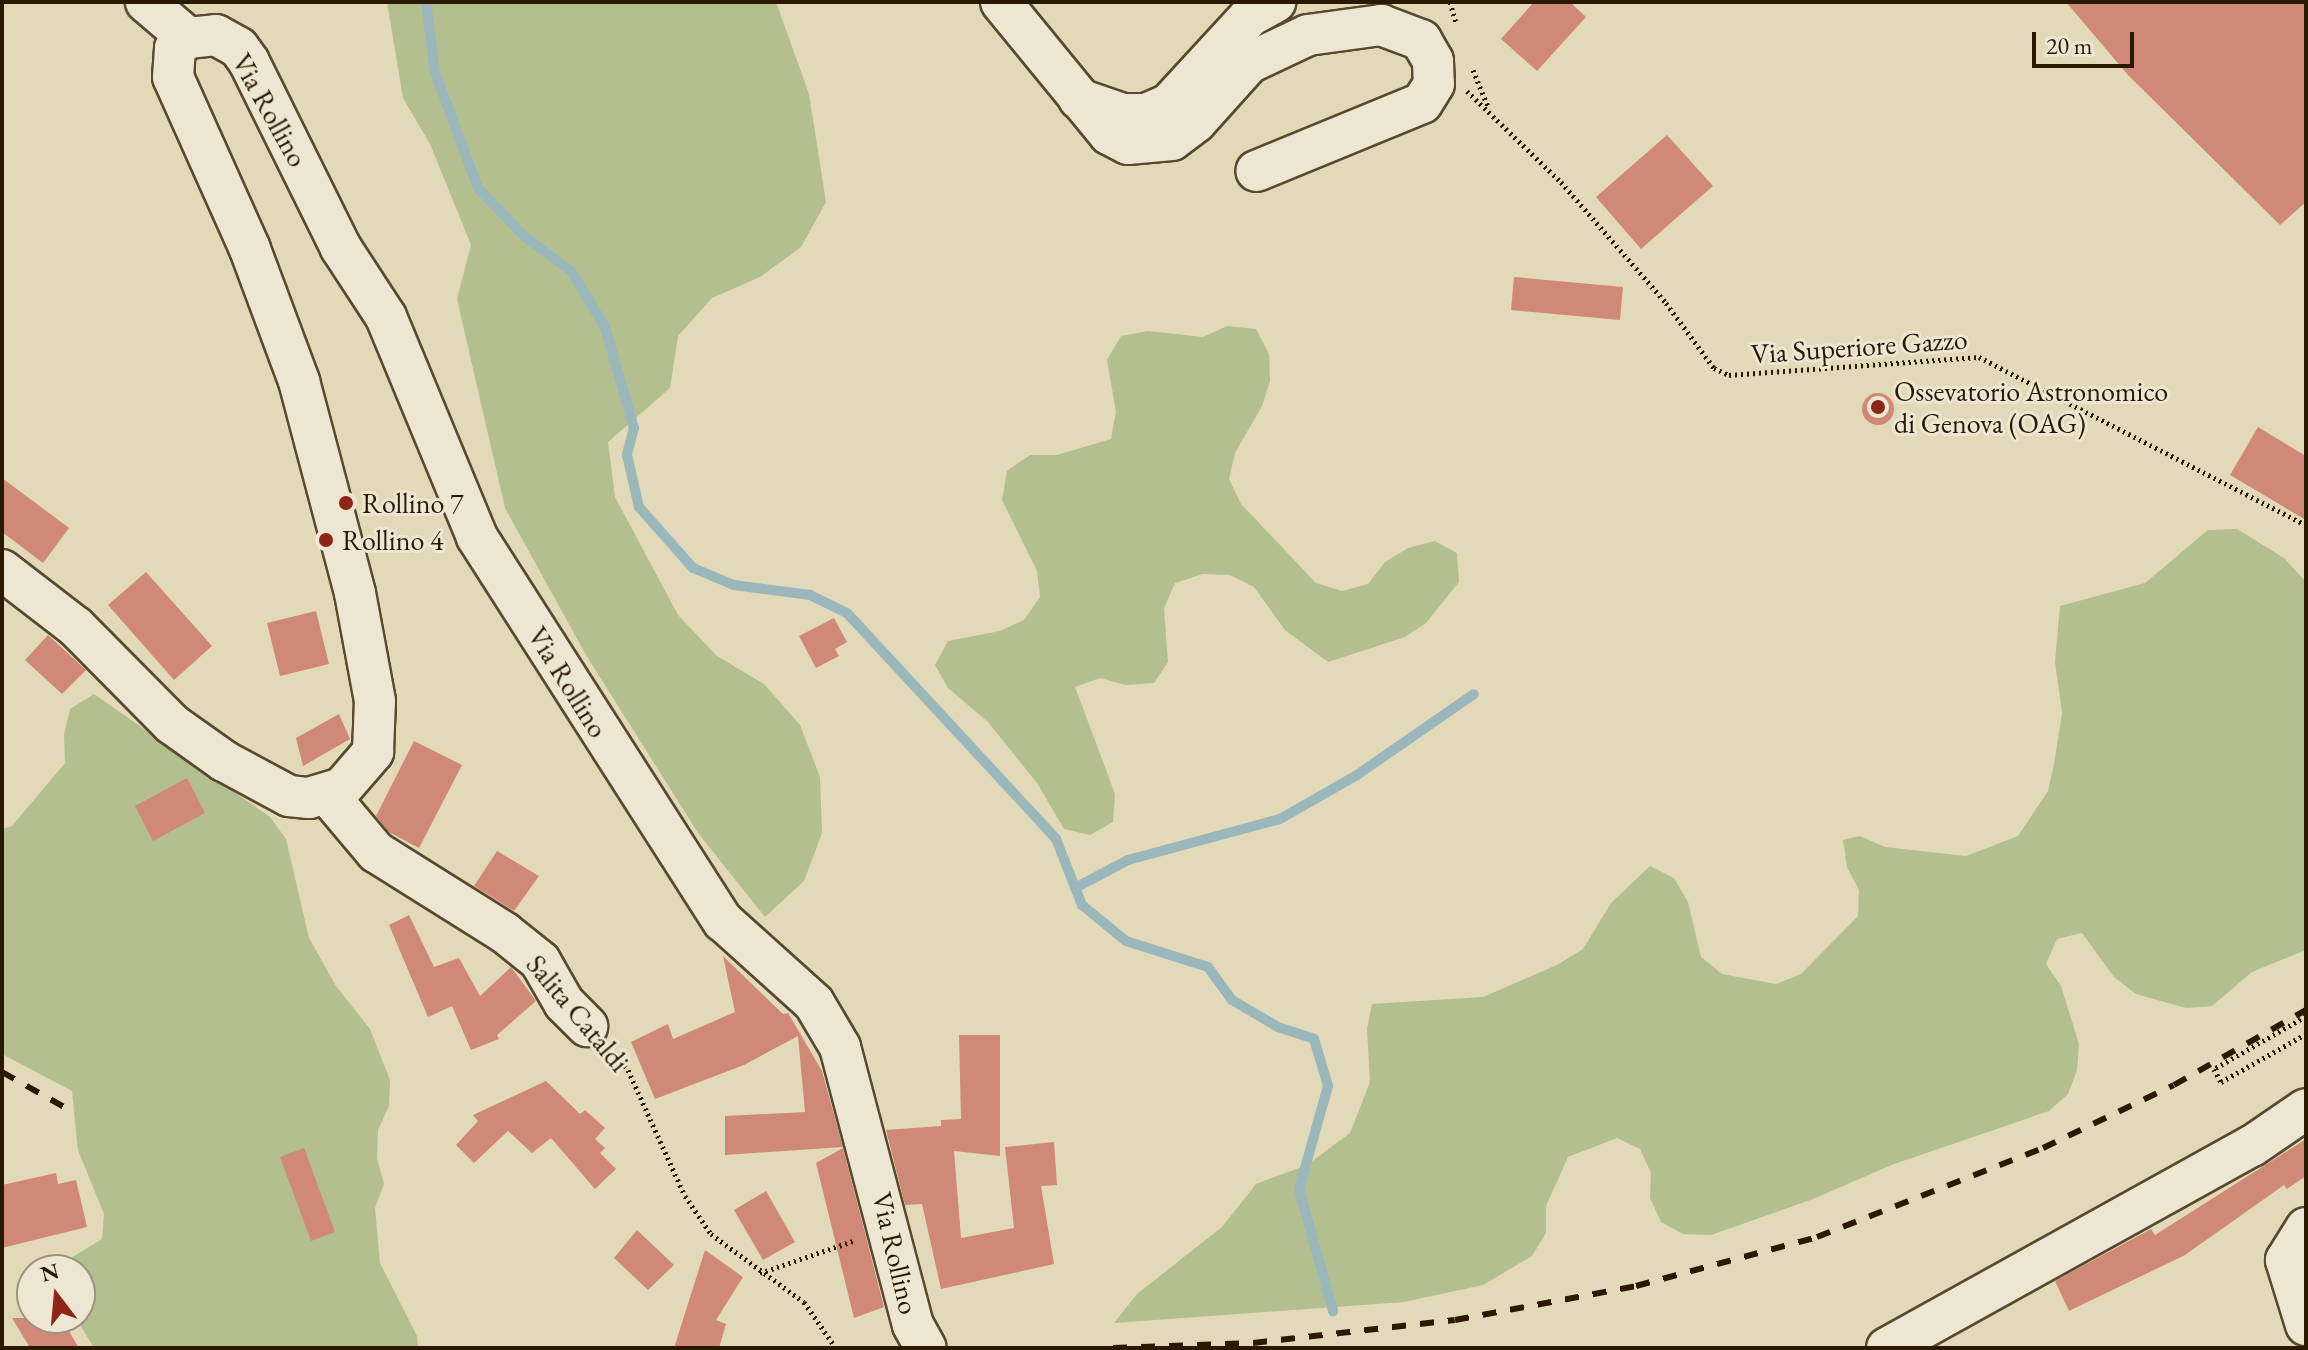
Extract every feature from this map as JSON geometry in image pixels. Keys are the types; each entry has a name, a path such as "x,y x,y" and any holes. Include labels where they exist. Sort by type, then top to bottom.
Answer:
{"street":[{"path":"2,570 76,627 172,724 224,761 289,796 328,795 352,780 373,752 375,701 361,624 299,381 250,249 173,77 175,48 188,38 146,2"},
{"path":"1001,2 1109,134 1128,144 1172,140 1196,122 1249,63 1275,47 1344,27 1381,25 1421,40 1433,61 1434,84 1422,103 1256,171"},
{"path":"1079,99 1123,114 1146,114 1169,104 1250,16 1275,2"},
{"name":"Via Rollino","path":"188,38 216,35 239,48 249,62 341,248 386,317 477,537 723,921 814,1003 840,1047 891,1227 913,1325 926,1348"},
{"name":"Salita Cataldi","path":"328,795 376,852 505,933 540,961 564,1003 587,1026"},
{"path":"1887,1348 2252,1146 2306,1109"},
{"path":"2306,1228 2286,1260 2306,1325"}],"path":[{"name":"Via Superiore Gazzo","path":"1476,79 1491,113 1570,193 1666,303 1714,368 1729,375 1979,357 2306,525"},
{"path":"2306,1016 2214,1069 2221,1082 2306,1034"},
{"name":"Salita Cataldi","path":"587,1026 628,1070 685,1196 711,1234 760,1273 804,1302 836,1348"},
{"path":"760,1273 891,1227"}],"green space":[{"path":"387,2 776,2 809,94 826,202 801,247 760,277 712,298 678,336 670,388 608,442 615,497 678,615 717,656 764,684 800,725 820,777 822,833 804,881 765,917 698,833 586,655 505,508 457,299 471,245 430,144 403,98"},
{"path":"1227,326 1256,329 1269,354 1270,381 1262,406 1235,453 1229,479 1241,504 1316,583 1342,591 1368,584 1385,562 1408,548 1435,541 1457,553 1459,582 1426,623 1405,637 1328,662 1285,630 1254,587 1230,575 1203,574 1175,583 1164,608 1168,662 1154,683 1126,685 1100,678 1075,687 1115,794 1113,822 1090,835 1064,829 1037,783 988,722 948,688 935,665 948,641 1000,631 1024,620 1040,597 1037,571 1002,500 1007,471 1030,455 1057,455 1111,439 1116,412 1107,360 1121,336 1148,331 1203,337"},
{"path":"2237,529 2284,558 2306,582 2306,950 2252,972 2212,1006 2186,1008 2136,994 2114,977 2082,933 2057,939 2046,964 2061,986 2079,1044 2077,1070 2068,1094 2049,1111 1894,1164 1813,1199 1711,1235 1683,1234 1661,1222 1650,1198 1651,1173 1640,1149 1617,1138 1568,1157 1546,1206 1546,1233 1532,1256 1483,1285 1404,1302 1114,1323 1137,1294 1222,1227 1256,1184 1307,1165 1350,1133 1370,1082 1367,1029 1372,1004 1483,997 1557,965 1583,949 1611,903 1650,866 1674,878 1688,902 1701,957 1722,974 1776,984 1801,974 1858,916 1859,890 1847,867 1843,840 1860,836 1885,847 1966,856 2018,836 2048,791 2054,764 2062,713 2055,662 2060,606 2145,583 2208,530"},
{"path":"94,694 270,817 286,839 309,938 336,986 370,1029 390,1080 389,1106 378,1130 377,1158 384,1184 375,1208 380,1263 417,1336 418,1348 94,1348 86,1334 96,1334 96,1254 78,1254 102,1239 104,1214 78,1150 72,1091 2,1054 2,829 12,826 65,763 64,735 70,709"}],"building":[{"path":"1534,2 1570,2 1586,17 1537,71 1501,39"},
{"path":"2066,2 2306,2 2306,202 2280,225 2128,75"},
{"path":"1667,135 1713,186 1641,249 1596,197"},
{"path":"1514,277 1623,287 1620,320 1511,310"},
{"name":"Ossevatorio Astronomico di Genova (OAG)","path":"1878,393 1889,398 1894,409 1889,420 1878,425 1867,420 1862,409 1867,398"},
{"path":"2258,427 2306,456 2306,520 2230,475"},
{"path":"2,478 69,528 43,563 2,532"},
{"path":"146,572 212,646 174,680 108,605"},
{"path":"316,611 329,664 280,676 267,623"},
{"path":"834,618 847,642 835,649 839,656 816,668 799,636"},
{"path":"48,635 86,670 62,694 25,660"},
{"path":"339,714 350,739 303,766 296,738"},
{"path":"414,741 462,765 419,848 389,832 376,816"},
{"path":"187,778 205,813 153,841 135,806"},
{"path":"497,851 539,876 514,911 474,886"},
{"path":"409,915 434,967 459,958 480,996 511,967 536,1001 497,1035 499,1039 471,1050 452,1006 428,1017 389,925"},
{"path":"723,956 783,1014 788,1013 822,1071 843,1147 725,1155 725,1116 805,1112 798,1036 744,1065 655,1099 631,1042 668,1024 673,1039 735,1012"},
{"path":"959,1035 1000,1035 1000,1156 954,1151 961,1238 1014,1228 1005,1147 1054,1142 1057,1185 1041,1186 1054,1264 941,1289 922,1204 905,1205 886,1130 941,1126 941,1120 961,1119"},
{"path":"546,1081 580,1114 585,1110 605,1128 595,1139 605,1148 600,1153 616,1169 595,1189 551,1138 532,1153 508,1131 474,1163 456,1145 478,1121 473,1115"},
{"path":"2306,1139 2306,1176 2287,1189 2284,1185 2185,1255 2069,1311 2055,1281 2151,1229 2155,1235"},
{"path":"304,1148 335,1232 311,1241 280,1157"},
{"path":"843,1148 884,1307 854,1318 816,1163"},
{"path":"56,1173 58,1184 76,1180 87,1227 2,1248 2,1185"},
{"path":"766,1191 795,1242 763,1260 734,1210"},
{"path":"637,1230 674,1265 648,1290 614,1258"},
{"path":"705,1250 743,1277 716,1320 726,1324 719,1348 674,1348"},
{"path":"22,1334 71,1334 79,1348 30,1348"}],"waterway":[{"path":"426,2 435,72 478,188 525,237 571,271 605,327 634,428 627,455 639,507 693,568 734,585 810,595 847,613 1056,839 1082,905 1126,941 1208,967 1232,1000 1278,1027 1314,1039 1328,1086 1299,1189 1333,1311"},
{"path":"1075,888 1128,860 1280,819 1357,775 1474,694"}],"railway":[{"path":"1113,1348 1253,1343 1455,1320 1636,1286 1817,1237 2043,1148 2174,1085 2306,1010"},
{"path":"2,1072 64,1107"}],"place":[{"name":"Ossevatorio Astronomico di Genova (OAG)","path":"1878,407"},
{"name":"Rollino 7","path":"346,503"},
{"name":"Rollino 4","path":"326,540"}]}
